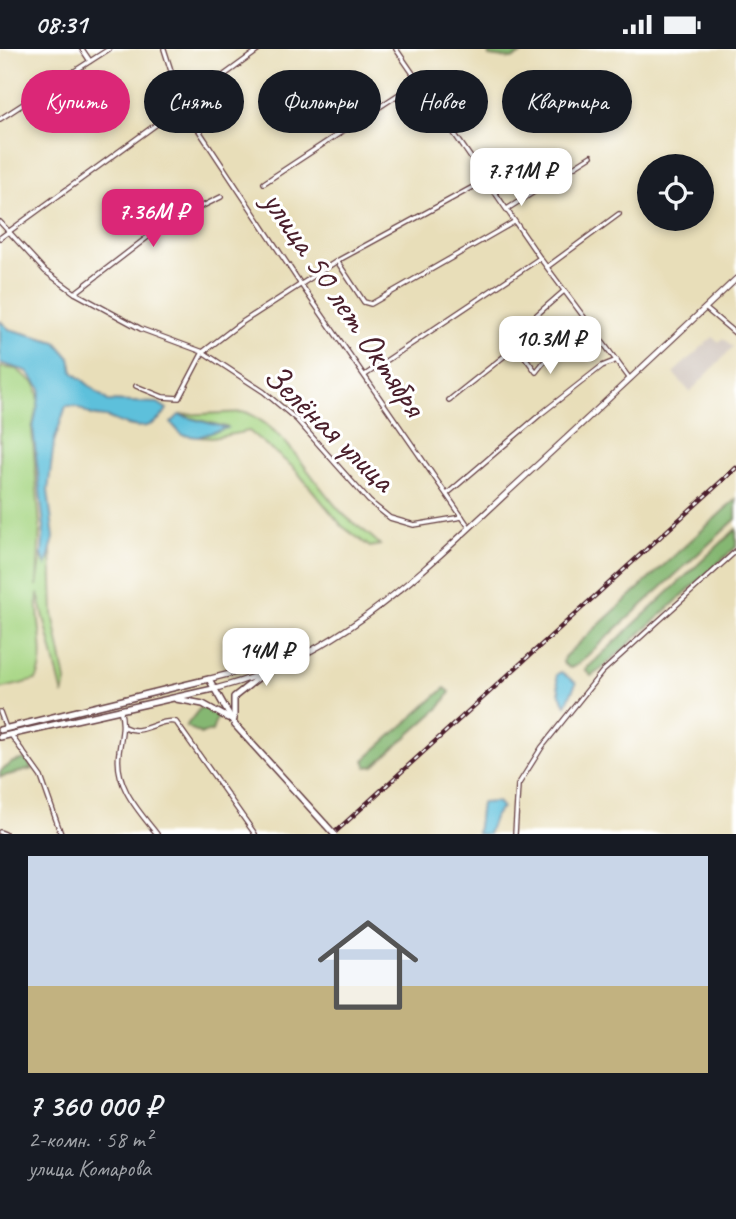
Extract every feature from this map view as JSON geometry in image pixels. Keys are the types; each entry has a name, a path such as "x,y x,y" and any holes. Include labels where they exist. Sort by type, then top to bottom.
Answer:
{"main road":[{"path":"236,725 232,712 234,697 258,678 360,623 631,379 736,279"},
{"path":"3,729 305,655"},
{"path":"0,737 258,678"},
{"path":"209,679 236,725 334,834"},
{"path":"160,700 186,700 203,704 236,725"}],"street":[{"path":"82,49 90,61"},
{"path":"0,119 108,49"},
{"name":"улица 50 лет Октября","path":"164,49 171,70"},
{"path":"231,70 260,49"},
{"path":"396,49 411,70"},
{"path":"264,183 395,97"},
{"path":"0,238 144,133"},
{"name":"улица 50 лет Октября","path":"201,133 300,283 469,527"},
{"path":"454,133 540,258 631,379"},
{"path":"507,209 591,156"},
{"path":"136,386 163,397 179,398 203,352 300,283 486,180"},
{"path":"75,293 162,226 221,197"},
{"path":"547,267 619,214"},
{"path":"337,261 364,302 371,305 515,221"},
{"name":"Зелёная улица","path":"0,222 45,271 75,293 141,329 203,352 237,372 286,409 369,501 390,518 406,525 463,517"},
{"path":"365,375 540,258"},
{"path":"449,400 517,346 526,325 564,291"},
{"path":"705,308 736,334"},
{"path":"517,346 536,372 561,340 591,327"},
{"path":"447,494 542,413 602,366 617,360"},
{"path":"515,834 518,785 542,747 602,672 736,551"},
{"path":"120,709 124,727 119,753 120,780 157,834"},
{"path":"0,712 3,729"},
{"path":"124,727 136,731 166,722 177,722 256,834"},
{"path":"11,735 41,776 61,834"},
{"path":"0,832 5,834"}],"shaded area":[{"path":"713,337 719,342 723,338 733,347 690,392 673,373"}],"green space":[{"path":"488,49 525,49 525,52 512,59 489,56"},
{"path":"0,367 16,369 36,384 39,401 32,429 40,526 37,586 42,554 46,565 51,549 53,614 66,681 63,695 38,593 42,650 40,671 36,680 0,689"},
{"path":"246,412 274,431 343,514 380,545 370,547 342,526 294,468 249,431 212,438 198,437 226,427 179,415"},
{"path":"736,499 736,519 577,665 570,668 563,663 564,657"},
{"path":"736,529 736,547 600,670 591,676 585,670"},
{"path":"445,688 450,692 441,706 374,766 367,767 364,760"},
{"path":"201,707 214,711 217,717 212,731 201,734 186,726"},
{"path":"26,759 32,769 0,777 0,772 13,762"}],"water":[{"path":"0,321 9,329 56,342 70,358 73,372 108,401 158,403 167,409 155,422 141,427 92,415 74,406 66,406 54,442 48,491 54,538 46,566 42,554 44,527 33,428 41,389 27,371 0,363"},
{"path":"179,415 227,428 198,437 182,435 171,423"},
{"path":"561,672 576,683 566,705 560,695 556,675"},
{"path":"497,802 502,808 495,815 488,834 477,834 481,803"}],"railway":[{"path":"333,834 736,468"}]}
